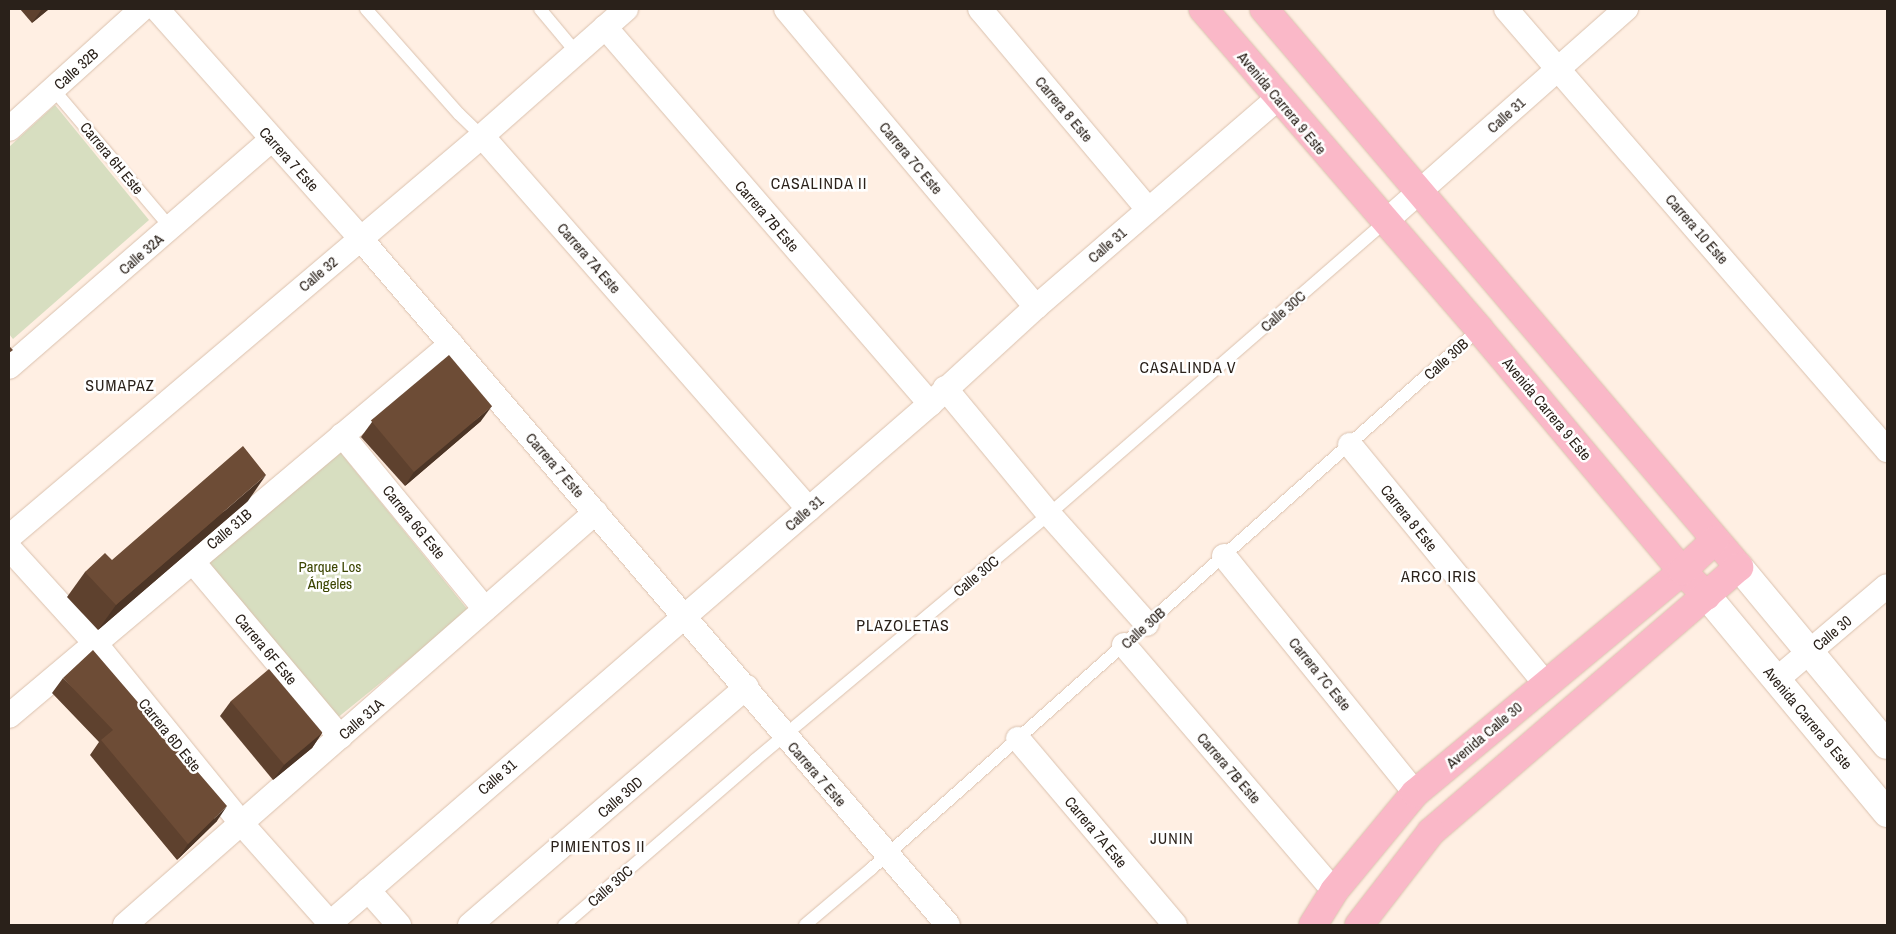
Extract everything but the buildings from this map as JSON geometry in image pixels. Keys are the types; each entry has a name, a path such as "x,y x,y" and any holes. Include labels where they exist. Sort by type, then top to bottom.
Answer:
{"main road":[{"name":"Avenida Carrera 9 Este","path":"1203,9 1479,329 1682,571 1707,596 1887,813"},
{"path":"1264,9 1421,191 1887,745"},
{"name":"Avenida Calle 30","path":"1313,925 1334,891 1415,793 1544,683 1682,571 1715,540"},
{"path":"1359,925 1431,832 1707,596 1738,567"}],"street":[{"name":"Calle 32B","path":"9,128 142,9"},
{"name":"Carrera 7 Este","path":"157,9 360,238 747,687 785,736 948,925"},
{"name":"Calle 32","path":"9,537 482,136 626,9"},
{"name":"Carrera 7C Este","path":"786,9 1036,307"},
{"name":"Carrera 8 Este","path":"980,9 1148,210"},
{"name":"Carrera 10 Este","path":"1506,9 1887,450"},
{"name":"Calle 31","path":"1385,222 1625,9"},
{"name":"Carrera 7B Este","path":"605,27 1147,624"},
{"name":"Calle 31","path":"329,924 809,509 1036,307 1278,98"},
{"name":"Carrera 7A Este","path":"482,136 809,509"},
{"name":"Calle 32A","path":"11,361 171,228 272,140"},
{"name":"Calle 31B","path":"9,716 192,560 451,344"},
{"name":"Carrera 6G Este","path":"342,435 485,610"},
{"name":"Carrera 8 Este","path":"1350,445 1544,683"},
{"name":"Calle 31A","path":"125,925 596,512"},
{"name":"Carrera 6D Este","path":"9,548 95,643 242,824 329,924"},
{"name":"Carrera 7C Este","path":"1224,556 1415,793"},
{"name":"Carrera 6F Este","path":"192,560 340,737"},
{"name":"Calle 30","path":"1776,680 1887,586"},
{"name":"Carrera 7B Este","path":"1124,645 1334,891"},
{"name":"Calle 30D","path":"470,925 747,687"},
{"name":"Carrera 7A Este","path":"1018,739 1175,925"},
{"path":"368,890 399,925"}],"lane":[{"name":"Carrera 7A Este","path":"366,9 459,114 482,136"},
{"path":"540,9 576,52"},
{"name":"Carrera 6H Este","path":"53,89 171,228"},
{"name":"Calle 30C","path":"564,925 1049,514 1385,222"},
{"name":"Calle 30B","path":"805,925 888,855 1479,329"}],"green space":[{"path":"55,105 149,220 13,339 9,334 9,147"},
{"name":"Parque Los Ángeles","path":"340,452 469,611 335,720 206,560"}],"district":[{"name":"CASALINDA II","path":"819,183"},
{"name":"CASALINDA V","path":"1188,367"},
{"name":"SUMAPAZ","path":"120,385"},
{"name":"ARCO IRIS","path":"1439,576"},
{"name":"PLAZOLETAS","path":"903,625"},
{"name":"JUNIN","path":"1172,838"},
{"name":"PIMIENTOS II","path":"598,846"}]}
